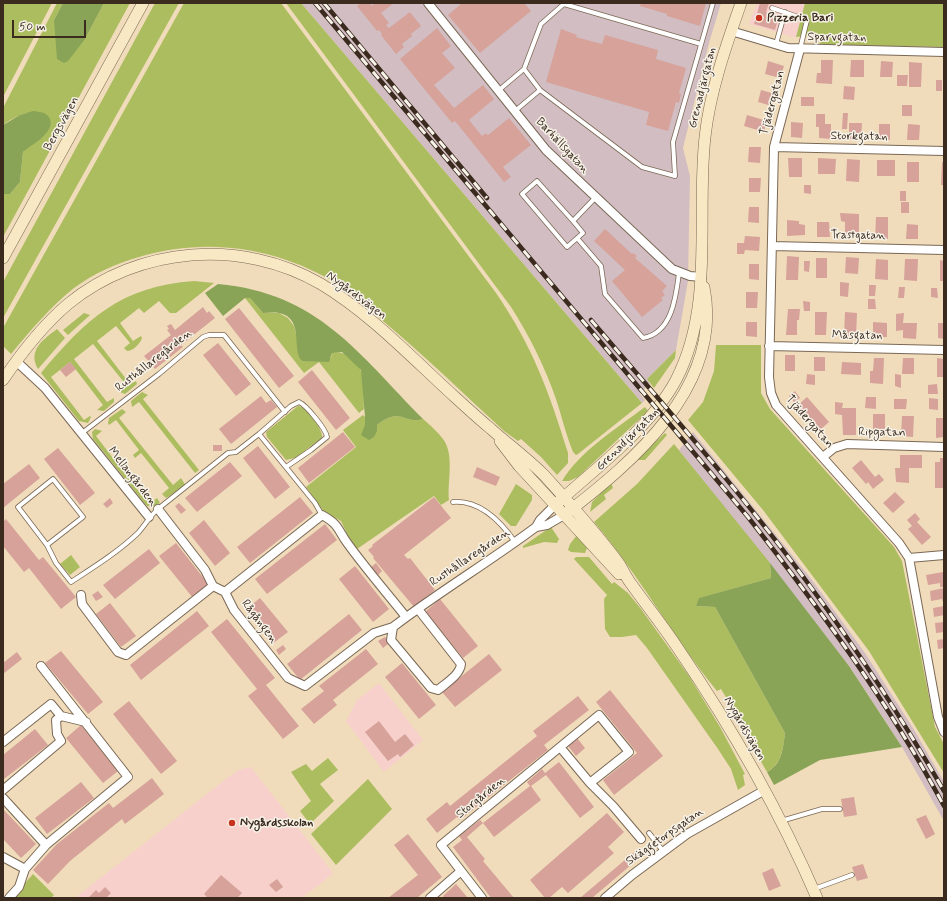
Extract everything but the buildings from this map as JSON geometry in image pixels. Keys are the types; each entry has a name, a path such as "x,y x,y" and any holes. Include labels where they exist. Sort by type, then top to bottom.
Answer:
{"street":[{"name":"Bergsvägen","path":"3,258 143,3"},
{"name":"Barhällsgatan","path":"428,3 546,150 672,269 679,273 702,277"},
{"name":"Grenadjärgatan","path":"555,505 645,424 670,390 686,357 693,335 702,277 702,180 705,137 711,104 731,31 741,3"},
{"name":"Sparvgatan","path":"731,31 776,44 800,49 944,52"},
{"name":"Tjädergatan","path":"800,49 774,147 769,346 770,385 773,399 899,543 909,558 938,717 944,732"},
{"name":"Storkgatan","path":"774,147 944,151"},
{"name":"Trastgatan","path":"772,246 944,250"},
{"name":"Nygårdsvägen","path":"3,380 32,340 53,318 76,299 105,280 128,269 176,256 230,254 260,260 286,267 310,278 338,296 379,328 491,430 518,450 564,497 568,512"},
{"name":"Grenadjärgatan","path":"568,512 607,479 657,432 682,399 696,368 704,341 706,302 702,277"},
{"name":"Måsgatan","path":"769,346 944,350"},
{"name":"Mellangården","path":"16,361 45,388 149,517"},
{"name":"Nygårdsvägen","path":"491,430 519,466 555,505 568,512 615,571 630,583 661,623 712,699 765,790 815,893"},
{"name":"Ripgatan","path":"823,457 834,448 847,444 944,447"},
{"name":"Rusthållaregården","path":"305,686 374,633 392,627 516,542 536,527 540,520 555,505"},
{"path":"158,509 205,570 213,586 225,592 322,515 334,522 340,529 347,543 406,617"},
{"name":"Rusthållaregården","path":"536,527 547,525 568,512"},
{"path":"909,558 944,555"},
{"path":"81,595 82,604 118,652 126,655 213,586"},
{"name":"Rågången","path":"225,592 234,610 288,678 305,686"},
{"path":"392,627 390,640 431,688 438,690 455,676 461,669 461,664 418,609"},
{"path":"10,898 19,887 25,868 46,844 128,777 41,666"},
{"path":"3,742 51,704 61,716 86,722"},
{"name":"Storgården","path":"482,898 441,845 599,715 629,752 590,782"},
{"path":"3,790 61,741 57,734 56,720 61,716"},
{"path":"560,747 641,839"},
{"name":"Skäggetorpsgatan","path":"605,898 663,851 707,821 765,790"},
{"path":"3,798 46,844"},
{"path":"3,857 25,868"},
{"path":"430,898 460,871"}],"lane":[{"path":"498,91 524,70 540,24 565,3 701,44"},
{"path":"524,70 540,90 642,167 675,176 674,142 713,3"},
{"path":"772,8 807,20 800,49"},
{"path":"776,44 784,12"},
{"path":"515,111 540,90"},
{"path":"537,181 573,221 583,233 567,247 522,194 537,181"},
{"path":"573,221 596,198"},
{"path":"577,238 601,266 605,294 643,338 653,336 667,323 677,292 679,273"},
{"name":"Rusthållaregården","path":"82,433 159,374 188,348 203,338 216,334 224,335 285,412"},
{"path":"149,517 228,453 236,452 296,402 302,403 321,424 326,431 327,437 311,450 286,466"},
{"path":"258,434 286,466 315,503 322,515"},
{"name":"Mellangården","path":"47,545 83,517 53,479 18,507 47,545 56,562 71,582 115,553 139,531 149,517"},
{"path":"453,502 467,503 487,512 501,524 516,542"},
{"path":"781,822 822,809 840,808"},
{"path":"649,833 663,851"},
{"path":"815,893 852,876"}],"shaded area":[{"path":"301,3 721,3 709,43 683,148 690,176 688,281 676,350 647,379 650,383 640,394 645,400 642,403"},
{"path":"757,3 805,3 796,37 749,24"},
{"path":"693,432 812,580 865,653 913,728 944,782 944,821 902,747 849,666 679,450"},
{"path":"379,683 423,740 384,772 346,721 357,700"},
{"name":"Nygårdsskolan","path":"251,767 333,873 319,885 301,898 75,898 227,778 239,770"}],"green space":[{"path":"52,3 3,97 3,4"},
{"path":"57,3 63,3 54,20 85,39 104,3 130,3 3,237 3,194 10,194 20,182 23,152 29,146 47,116 36,112 25,114 3,125 3,108"},
{"path":"63,3 104,3 85,39 68,61 64,63 57,59 54,20"},
{"path":"155,3 179,3 3,318 3,282"},
{"path":"184,3 281,3 496,293 509,313 539,370 568,453 568,463 557,475 541,457 521,439 518,441 504,431 429,361 352,294 318,273 294,262 269,255 243,249 192,247 165,251 131,259 97,274 81,283 65,295 33,328 11,354 3,346 3,328"},
{"path":"286,3 301,3 642,403 578,454 576,455 573,452 552,387 542,363 511,307"},
{"path":"805,3 944,3 944,47 820,45 819,34 796,37"},
{"path":"33,111 47,115 51,124 46,134 23,152 20,182 10,194 3,194 3,125 20,115"},
{"path":"194,281 214,283 176,313 170,313 159,301 144,313 139,308 120,323 133,341 141,336 141,340 134,348 127,351 124,348 130,343 116,326 97,341 130,384 136,381 137,384 125,394 120,392 127,386 93,344 74,359 107,402 114,398 114,402 104,411 97,410 103,405 70,362 51,377 84,420 90,416 91,417 88,423 79,421 41,373 90,321 125,298 168,284"},
{"path":"218,284 253,290 283,300 310,313 334,330 356,350 423,419 411,420 397,416 392,417 377,425 377,431 374,437 369,440 361,435 365,425 365,417 361,370 342,352 332,353 329,362 302,361 297,350 295,328 292,321 287,316 279,313 263,313 250,298 245,298 223,316 205,293"},
{"path":"245,298 250,298 263,313 279,313 288,318 294,326 297,346 302,361 331,358 332,353 336,352 345,354 353,359 363,375 364,409 359,413 319,362 304,373"},
{"path":"84,313 90,315 68,335 63,330"},
{"path":"57,329 65,338 38,369 34,356 38,346"},
{"path":"716,345 761,345 761,393 770,409 894,547 902,561 935,727 944,744 944,773 869,651 763,510 688,420 703,402 714,371"},
{"path":"676,350 675,358 654,388 647,379"},
{"path":"142,392 148,395 143,399 199,470 195,473 139,402 132,407 131,401"},
{"path":"298,406 310,414 314,419 322,434 322,438 295,458 286,460 267,437 266,432"},
{"path":"645,407 648,411 578,477 569,481 562,481 579,459 589,450"},
{"path":"122,409 126,412 119,418 173,485 181,478 186,486 166,498 162,494 169,488 141,453 135,458 133,455 139,450 116,420 109,425 108,423 109,418"},
{"path":"363,415 365,417 365,425 377,431 377,425 385,420 397,416 411,420 423,419 434,429 447,445 449,453 449,500 441,505 434,496 357,549 349,538 341,521 324,512 306,487 356,447 343,430"},
{"path":"95,429 102,431 96,436 119,466 125,461 128,464 121,469 149,504 157,498 160,503 152,508 146,505 93,439 92,432"},
{"path":"665,433 667,435 645,460 636,460"},
{"path":"674,444 770,563 771,578 700,598 696,606 715,607 785,733 779,760 767,772 721,689 717,691 701,670 626,563 594,522 637,484"},
{"path":"611,483 613,488 604,495 606,499 590,512 592,502"},
{"path":"516,484 532,495 532,500 516,526 511,526 499,514"},
{"path":"551,527 559,539 557,543 544,542 523,548 523,546"},
{"path":"577,535 587,548 585,553 571,552 568,550 570,544"},
{"path":"71,555 80,567 70,575 60,564"},
{"path":"576,557 589,557 612,584 614,582 628,593 641,609 689,676 720,727 745,774 743,775 745,785 738,790 731,769 718,749 647,648 636,635 610,637 605,629 604,599 607,595 574,559"},
{"path":"770,563 849,666 902,747 820,760 774,785 767,772 776,765 781,756 785,733 715,607 696,606 699,598 771,578"},
{"path":"328,758 338,770 320,784 334,801 310,824 300,811 311,801 291,772 306,764 312,771"},
{"path":"368,779 392,809 336,865 311,834"},
{"path":"33,874 54,895 51,898 12,898"}],"railway":[{"path":"315,3 748,517 801,586 852,657 900,730 944,806"},
{"path":"324,3 487,198"},
{"path":"591,320 703,451 784,551 863,661 897,712 944,791"}],"place":[{"name":"Pizzeria Bari","path":"759,18"},
{"name":"Nygårdsskolan","path":"232,823"}]}
